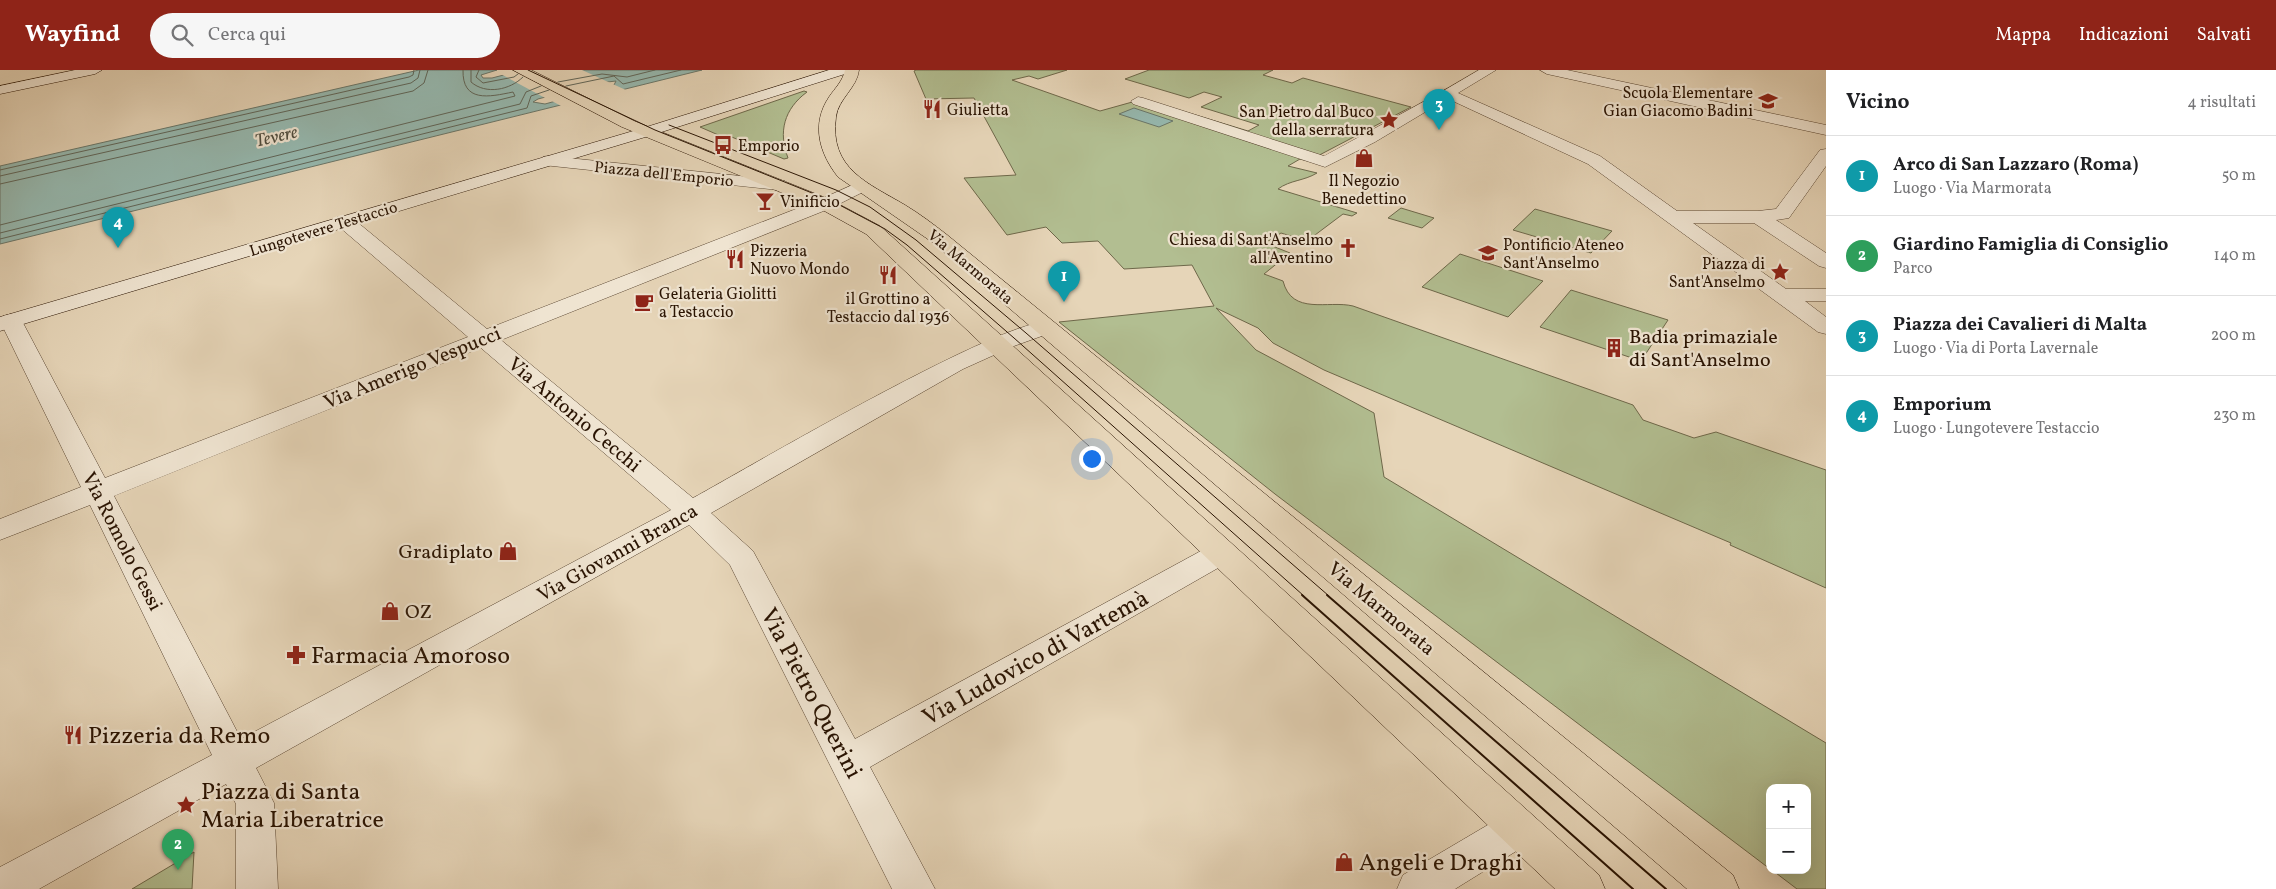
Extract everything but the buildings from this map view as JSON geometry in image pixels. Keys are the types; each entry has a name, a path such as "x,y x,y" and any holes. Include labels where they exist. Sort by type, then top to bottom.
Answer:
{"main road":[{"path":"520,70 640,130"},
{"path":"852,70 852,75 831,104 826,127 829,148 835,164 860,187"},
{"name":"Piazza dell'Emporio","path":"640,130 825,204 857,220"},
{"name":"Via Marmorata","path":"860,187 895,207 939,238 1718,889"},
{"name":"Via Marmorata","path":"857,220 888,243 998,344 1584,889"}],"street":[{"path":"0,90 95,70"},
{"name":"Piazza dell'Emporio","path":"640,130 669,125 843,70"},
{"path":"1138,101 1325,162 1370,139 1489,70"},
{"path":"1547,70 1826,130"},
{"path":"1447,93 1585,154 1615,173 1826,327"},
{"name":"Lungotevere Testaccio","path":"6,322 549,160 640,130"},
{"path":"1675,217 1758,217 1782,214 1826,154"},
{"name":"Piazza dell'Emporio","path":"549,160 779,185"},
{"path":"825,204 860,187"},
{"name":"Via Amerigo Vespucci","path":"0,530 825,204"},
{"path":"1758,217 1826,262"},
{"name":"Via Antonio Cecchi","path":"344,221 690,512"},
{"path":"1781,295 1826,295"},
{"name":"Via Romolo Gessi","path":"6,322 98,492 236,760"},
{"path":"998,344 1045,327"},
{"name":"Via Giovanni Branca","path":"236,760 690,512 955,364 998,344"},
{"name":"Via Pietro Querini","path":"690,512 729,544 742,559 914,889"},
{"name":"Via Ludovico di Vartemà","path":"848,761 1222,553"},
{"path":"0,889 236,760 255,803 256,889"},
{"path":"1418,889 1517,828"}],"green space":[{"path":"1067,70 1038,79 1029,76 1012,80 1100,111 1143,99 1248,131 1259,125 1201,107 1222,97 1204,92 1189,98 1125,79 1149,70 1273,70 1263,75 1292,83 1303,78 1411,107 1308,161 1300,159 1288,166 1317,173 1278,189 1357,213 1352,216 1343,214 1307,241 1281,233 1265,243 1290,253 1264,274 1283,281 1294,299 1303,303 1353,306 1633,405 1643,420 1694,438 1716,432 1826,470 1826,588 1730,545 1731,543 1324,370 1273,343 1258,328 1216,308 1256,350 1374,413 1384,477 1826,743 1826,889 1797,889 1777,874 1811,874 1811,784 1766,784 1766,866 1275,494 1059,322 1214,306 1192,265 1124,269 1098,241 1062,243 1046,227 1007,235 964,178 1016,175 974,98 926,99 914,71"},
{"path":"804,91 807,92 793,106 785,122 784,139 788,158 784,159 727,135 723,137 700,127"},
{"path":"1401,208 1434,218 1422,228 1388,218"},
{"path":"1535,209 1612,231 1591,253 1513,230"},
{"path":"1460,254 1543,281 1508,317 1422,287"},
{"path":"1571,290 1668,320 1641,361 1540,327"},
{"path":"194,852 192,889 132,889"}],"water":[{"name":"Tevere","path":"419,70 497,70 481,75 483,78 492,78 523,70 702,70 0,244 0,166","holes":["616,81 614,85 545,104 533,102 599,83"]},
{"path":"1134,108 1173,121 1159,127 1119,114"}],"pier":[{"path":"512,70 582,70 628,91 563,107 550,100 608,84 547,99 499,73"}],"tram line":[{"path":"528,70 655,130 832,201 885,229 907,245 1014,338 1304,596"},
{"path":"669,125 836,190 870,207 916,240 1026,333 1329,596"},
{"path":"1302,595 1633,889"},
{"path":"1327,595 1666,889"}],"place":[{"name":"Scuola Elementare Gian Giacomo Badini","path":"1768,101"},
{"name":"Giulietta","path":"932,109"},
{"name":"San Pietro dal Buco della serratura","path":"1389,120"},
{"name":"Piazza dei Cavalieri di Malta","path":"1439,130"},
{"name":"Emporio","path":"723,145"},
{"name":"Il Negozio Benedettino","path":"1364,158"},
{"name":"Vinificio","path":"765,201"},
{"name":"Emporium","path":"118,248"},
{"name":"Chiesa di Sant'Anselmo all'Aventino","path":"1348,248"},
{"name":"Pontificio Ateneo Sant'Anselmo","path":"1488,253"},
{"name":"Pizzeria Nuovo Mondo","path":"735,259"},
{"name":"Piazza di Sant'Anselmo","path":"1780,272"},
{"name":"il Grottino a Testaccio dal 1936","path":"888,275"},
{"name":"Gelateria Giolitti a Testaccio","path":"644,302"},
{"name":"Arco di San Lazzaro (Roma)","path":"1064,302"},
{"name":"Badia primaziale di Sant'Anselmo","path":"1614,348"},
{"name":"Gradiplato","path":"508,551"},
{"name":"OZ","path":"390,611"},
{"name":"Farmacia Amoroso","path":"296,655"},
{"name":"Pizzeria da Remo","path":"73,735"},
{"name":"Piazza di Santa Maria Liberatrice","path":"186,805"},
{"name":"Angeli e Draghi","path":"1344,862"},
{"name":"Giardino Famiglia di Consiglio","path":"178,870"}]}
